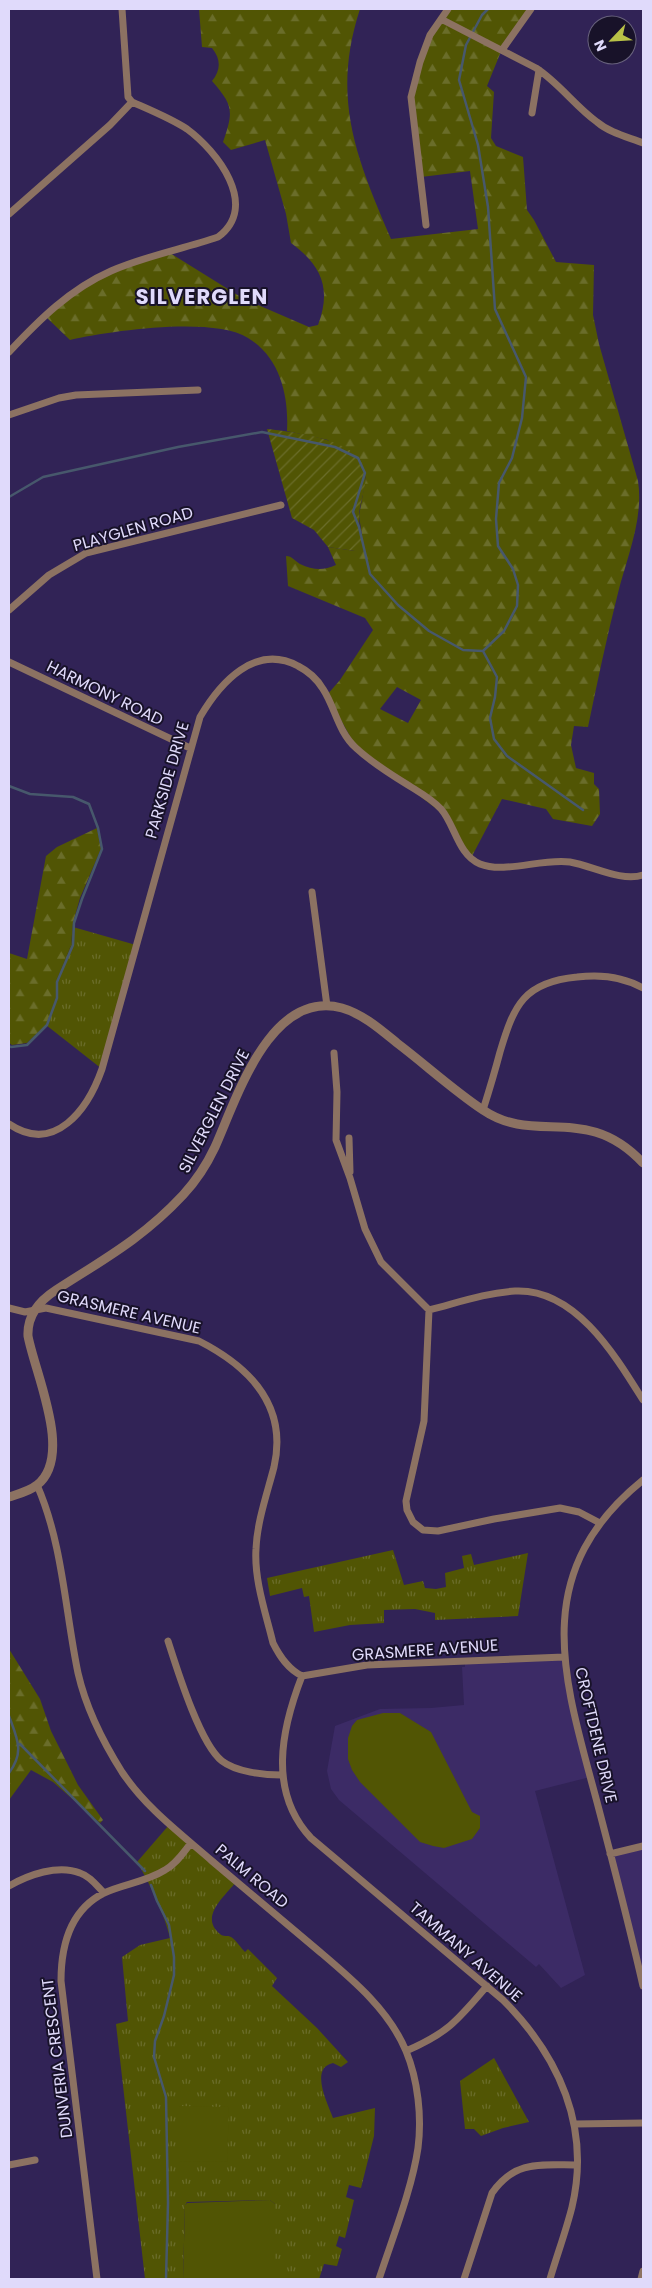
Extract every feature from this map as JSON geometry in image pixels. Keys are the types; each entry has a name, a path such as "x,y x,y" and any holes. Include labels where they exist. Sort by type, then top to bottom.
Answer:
{"street":[{"path":"9,352 56,306 94,280 113,270 218,237 231,223 235,209 234,190 229,178 213,155 180,125 132,102 127,91 122,9"},
{"path":"426,225 411,97 420,62 430,35 448,9"},
{"path":"502,50 531,9"},
{"path":"440,19 539,70 598,123 612,131 643,143"},
{"path":"532,113 539,70"},
{"path":"9,214 110,125 132,102"},
{"path":"9,415 59,398 76,395 198,390"},
{"name":"PLAYGLEN ROAD","path":"9,610 49,575 86,553 280,505"},
{"name":"PARKSIDE DRIVE","path":"9,1124 27,1134 37,1135 49,1132 72,1121 92,1096 102,1069 200,717 211,698 228,679 243,668 262,660 276,658 307,671 322,687 351,743 369,758 436,804 447,817 464,850 479,864 505,866 558,861 630,877 643,875"},
{"name":"HARMONY ROAD","path":"9,662 190,748"},
{"path":"312,892 327,1006"},
{"path":"484,1110 511,1016 526,996 553,981 585,976 625,979 643,988"},
{"name":"SILVERGLEN DRIVE","path":"35,1308 44,1298 138,1238 182,1196 207,1162 235,1099 273,1034 284,1022 311,1007 327,1006 347,1010 376,1027 484,1110 504,1121 568,1126 600,1133 627,1147 643,1164"},
{"path":"334,1053 338,1092 336,1140 350,1178 365,1229 382,1262 429,1310 424,1421 406,1501 407,1510 413,1522 423,1530 438,1531 560,1508 579,1512 600,1523"},
{"path":"349,1138 350,1178"},
{"path":"429,1310 481,1296 515,1291 536,1292 553,1298 568,1308 601,1340 643,1400"},
{"path":"9,1308 25,1312 35,1308"},
{"path":"9,1497 37,1485 49,1470 54,1443 28,1336 28,1325 35,1308"},
{"name":"GRASMERE AVENUE","path":"35,1308 46,1308 199,1341 214,1349 238,1367 258,1386 272,1411 277,1446 258,1532 256,1564 273,1643 292,1671 302,1676 366,1665 564,1657"},
{"name":"CROFTDENE DRIVE","path":"643,1480 600,1523 582,1556 571,1585 564,1622 564,1657 571,1701 643,1986"},
{"name":"PALM ROAD","path":"37,1485 57,1550 78,1674 97,1727 121,1770 143,1799 191,1843 338,1967 370,1998 386,2016 406,2051 417,2093 418,2148 414,2170 379,2279"},
{"path":"168,1641 198,1722 213,1753 231,1767 281,1775"},
{"name":"TAMMANY AVENUE","path":"302,1676 285,1730 281,1775 287,1801 294,1816 310,1838 487,1986 530,2029 550,2059 562,2085 575,2124 577,2165 572,2206 550,2279"},
{"name":"DUNVERIA CRESCENT","path":"97,2279 61,1981 64,1942 70,1926 87,1904 104,1893 165,1870 177,1860 191,1843"},
{"path":"610,1854 643,1846"},
{"path":"9,1886 22,1878 42,1872 65,1870 80,1872 104,1893"},
{"path":"406,2051 430,2041 455,2024 487,1986"},
{"path":"575,2124 643,2123"},
{"path":"9,2166 35,2160"},
{"path":"464,2279 492,2193 499,2183 521,2168 534,2165 577,2165"},
{"path":"641,2279 643,2271"}],"shaded area":[{"path":"564,1657 590,1777 535,1791 585,1975 561,1988 539,1964 536,1967 339,1800 331,1789 327,1771 335,1726 380,1709 464,1705 462,1667 465,1667 465,1660"},
{"path":"643,1846 643,1986 610,1854"}],"green space":[{"path":"199,9 360,9 352,41 348,71 348,99 358,154 391,239 478,229 470,171 421,177 412,100 431,35 448,9 532,9 502,49 487,86 494,92 491,138 496,146 523,157 527,210 556,262 594,265 593,315 599,344 638,481 639,510 636,525 613,613 588,727 574,726 571,745 576,768 594,773 594,784 599,789 600,814 592,826 553,819 546,809 502,799 471,858 447,817 356,747 327,695 340,680 373,630 365,618 288,586 286,556 305,566 322,569 336,565 328,547 355,551 362,535 359,516 366,477 328,440 287,431 286,404 280,378 268,356 259,346 248,338 232,331 187,327 161,327 70,340 45,316 103,275 170,253 244,299 309,327 318,325 324,300 321,278 310,260 291,243 286,214 265,140 231,150 223,142 229,123 228,103 212,81 217,73 219,64 217,56 212,48 202,47","holes":["397,687 421,700 408,723 380,709"]},
{"path":"267,429 308,435 339,444 351,451 360,460 366,477 359,517 362,548 355,551 328,547 314,530 292,518"},
{"path":"97,828 101,849 80,898 73,923 71,945 56,982 56,998 46,1025 27,1043 12,1045 9,1043 9,953 27,959 46,856 57,847"},
{"path":"73,927 136,945 102,1069 46,1025 56,998 56,982 71,945"},
{"path":"393,1550 404,1585 423,1581 425,1588 436,1589 446,1587 445,1573 464,1568 462,1556 471,1554 474,1565 528,1553 518,1616 435,1620 435,1613 415,1609 384,1610 384,1623 350,1625 314,1632 309,1596 304,1597 302,1588 270,1596 267,1578"},
{"path":"9,1649 40,1699 51,1731 78,1785 103,1820 100,1823 53,1782 31,1770 9,1800"},
{"path":"383,1713 400,1713 431,1732 472,1812 480,1816 480,1828 472,1839 444,1848 420,1842 360,1782 352,1770 348,1759 348,1738 352,1726 357,1720"},
{"path":"169,1825 236,1882 216,1907 212,1921 214,1928 221,1935 233,1938 245,1952 248,1949 277,1978 272,1986 317,2028 348,2062 341,2067 333,2063 326,2066 322,2072 321,2079 324,2096 333,2118 375,2108 374,2136 361,2188 349,2185 346,2197 354,2200 345,2238 339,2236 336,2246 342,2249 337,2266 324,2264 319,2279 275,2279 275,2204 270,2200 187,2202 185,2205 183,2279 145,2279 116,2024 128,2021 122,1957 140,1945 170,1938 156,1899 137,1862"},
{"path":"494,2058 529,2122 503,2128 481,2136 474,2129 465,2129 460,2081"},
{"path":"179,2106 229,2107 227,2162 179,2161"},
{"path":"270,2200 275,2204 275,2279 183,2279 185,2205 187,2203"}],"waterway":[{"path":"9,497 43,477 178,447 262,432 335,447 358,458 365,473 353,512 359,527 370,574 398,605 429,631 463,650 483,651 504,631 517,606 518,585 513,569 498,546 496,519 499,483 512,458 522,418 526,377 495,309 488,207 478,145 459,80 466,45 482,15 488,9"},
{"path":"483,651 497,677 490,718 494,739 507,756 583,810"},
{"path":"9,786 30,794 73,797 89,804 98,828 102,849 74,923 73,945 57,982 57,998 47,1025 27,1045 9,1046"},
{"path":"9,1716 18,1745 17,1758 9,1773"},
{"path":"20,1744 145,1871"},
{"path":"151,1885 169,1925 174,1957 174,1975 164,2016 155,2041 154,2057 166,2097 168,2203 166,2279"}],"district":[{"name":"SILVERGLEN","path":"202,296"}]}
